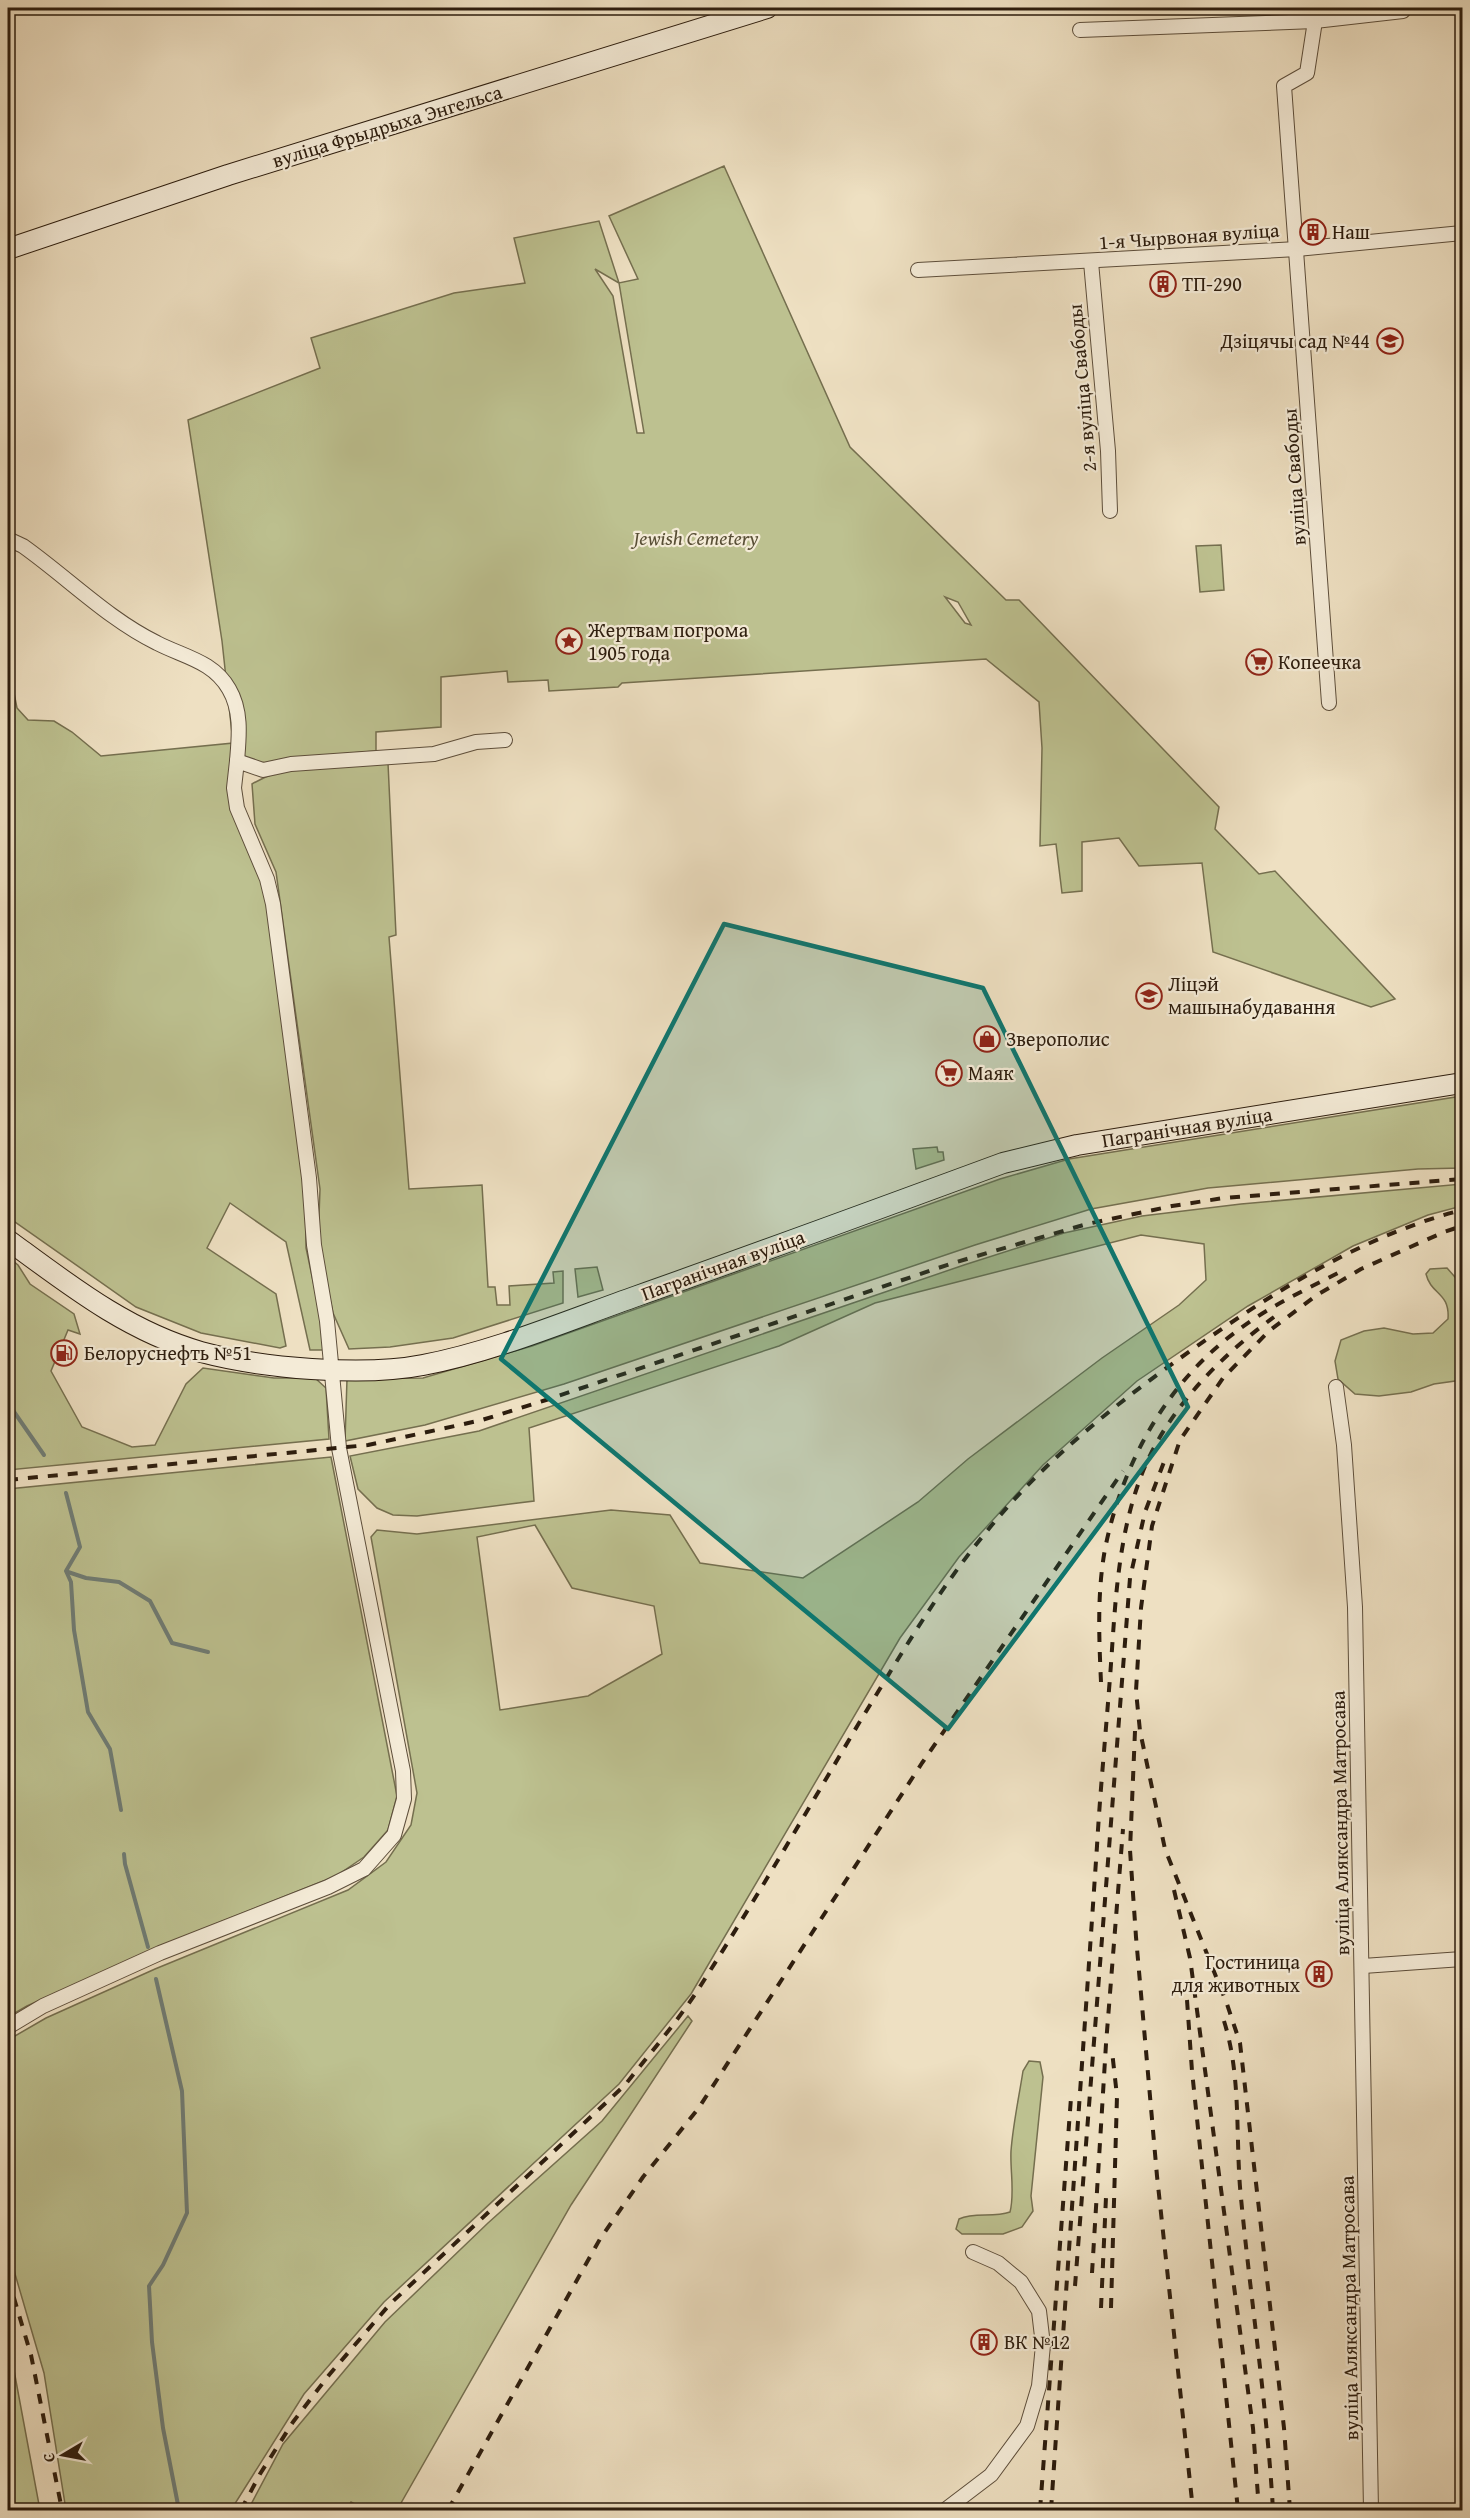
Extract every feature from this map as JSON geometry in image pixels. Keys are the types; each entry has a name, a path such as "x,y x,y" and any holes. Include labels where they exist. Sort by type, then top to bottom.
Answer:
{"street":[{"name":"вуліца Фрыдрыха Энгельса","path":"8,249 228,175 767,8"},
{"path":"1080,30 1315,21 1403,10"},
{"name":"вуліца Свабоды","path":"1315,21 1306,73 1284,86 1329,703"},
{"name":"1-я Чырвоная вуліца","path":"918,270 1297,249 1462,233"},
{"name":"2-я вуліца Свабоды","path":"1091,262 1108,451 1110,512"},
{"path":"8,539 23,546 110,613 148,639 202,662 220,677 236,702 239,728 234,788 237,808 267,879 273,904 332,1369 339,1448 403,1771 404,1799 394,1835 364,1869 328,1887 160,1953 43,2006 8,2027"},
{"path":"237,761 263,770 291,764 434,754 476,742 505,740"},
{"name":"Пагранічная вуліца","path":"8,1240 93,1303 144,1330 200,1351 262,1365 373,1370 422,1366 573,1319 1003,1163 1077,1145 1462,1083"},
{"name":"вуліца Аляксандра Матросава","path":"1336,1387 1344,1445 1355,1607 1371,2511"},
{"path":"1363,1965 1462,1959"},
{"path":"945,2511 991,2475 1027,2426 1039,2386 1042,2344 1039,2311 1021,2282 998,2263 973,2253"}],"highlighted area":[{"path":"724,924 983,988 1188,1407 948,1729 501,1359"}],"green space":[{"name":"Jewish Cemetery","path":"724,166 850,447 1006,600 1019,600 1219,807 1215,829 1259,874 1275,871 1395,999 1371,1007 1213,952 1202,863 1139,866 1119,838 1082,842 1082,891 1062,893 1056,844 1040,846 1042,748 1039,702 986,659 622,683 618,687 549,691 548,680 508,682 507,671 441,677 441,727 376,732 376,751 291,758 236,773 242,819 265,875 305,1184 306,1248 322,1323 323,1350 310,1350 286,1242 230,1203 207,1248 276,1294 286,1346 280,1348 201,1333 136,1307 8,1217 8,702 14,693 17,708 28,720 54,721 72,732 101,756 233,743 222,641 188,420 320,368 311,338 454,293 525,283 514,238 599,221 619,283 638,279 609,216","holes":["595,269 619,283 644,433 637,433 613,296","945,597 958,602 971,625 965,623"]},
{"path":"1221,545 1224,590 1200,592 1196,546"},
{"path":"388,763 396,935 389,937 409,1189 482,1185 488,1287 495,1287 497,1305 510,1305 509,1286 554,1283 553,1272 563,1271 563,1303 453,1338 390,1347 349,1349 333,1313 318,1243 320,1189 276,872 255,824 252,784 267,776 300,767"},
{"path":"1462,1096 1462,1168 1418,1169 1208,1188 1091,1209 975,1245 564,1384 425,1425 345,1441 347,1379 423,1378 532,1346 1000,1179 1069,1159"},
{"path":"937,1147 938,1152 943,1152 944,1160 916,1169 913,1149"},
{"path":"1462,1184 1462,1206 1428,1215 1353,1246 1248,1306 1137,1381 1043,1465 959,1557 900,1638 691,1994 619,2084 384,2302 304,2394 231,2510 66,2510 44,2373 8,2250 8,2040 46,2018 155,1969 348,1890 386,1862 411,1825 417,1793 371,1537 377,1530 417,1534 611,1510 670,1515 700,1563 803,1578 918,1502 968,1459 1102,1358 1179,1305 1206,1280 1204,1244 1141,1235 875,1303 779,1346 529,1428 534,1501 417,1516 393,1515 377,1508 358,1489 350,1456 479,1431 1064,1233 1142,1216 1241,1204","holes":["535,1525 572,1588 654,1606 662,1654 588,1696 500,1710 477,1537"]},
{"path":"8,1257 18,1265 30,1284 74,1314 80,1334 68,1330 51,1371 82,1427 132,1447 155,1445 186,1384 203,1368 274,1378 315,1378 326,1388 329,1439 8,1470"},
{"path":"597,1267 603,1290 578,1297 575,1269"},
{"path":"1447,1268 1462,1285 1462,1380 1434,1384 1411,1392 1379,1396 1355,1394 1338,1379 1335,1361 1341,1340 1364,1331 1384,1328 1413,1334 1433,1333 1448,1319 1448,1310 1443,1298 1428,1281 1426,1274 1430,1269"},
{"path":"331,1457 397,1796 388,1830 364,1857 336,1876 175,1940 27,2006 8,2017 8,1489"},
{"path":"688,2016 692,2021 571,2205 397,2510 367,2510 351,2502 346,2510 248,2510 283,2444 385,2322 488,2223 602,2121"},
{"path":"1029,2061 1040,2062 1043,2077 1031,2196 1033,2211 1022,2227 1003,2234 962,2234 956,2229 959,2219 1010,2212 1013,2131 1023,2071"},
{"path":"8,2338 40,2510 8,2510"}],"waterway":[{"path":"8,1353 10,1406 44,1455"},
{"path":"66,1493 80,1547 66,1571 71,1582 74,1630 88,1712 110,1749 121,1810"},
{"path":"68,1572 86,1578 119,1582 150,1601 172,1643 208,1652"},
{"path":"124,1854 148,1947"},
{"path":"156,1979 182,2091 187,2213 163,2265 149,2286 152,2342 163,2428 179,2510"}],"railway":[{"path":"8,1480 368,1445 482,1420 953,1263 1087,1224 1172,1206 1224,1198 1462,1179"},
{"path":"241,2510 260,2474 293,2422 329,2375 390,2304 625,2085 674,2023 742,1920 920,1625 969,1554 1037,1475 1122,1401 1271,1297 1363,1246 1396,1232 1462,1210"},
{"path":"1290,2510 1284,2428 1240,2043 1227,2004 1165,1849 1140,1731 1136,1691 1141,1608 1152,1526 1180,1440 1223,1378 1269,1331 1317,1295 1361,1269 1462,1226"},
{"path":"1101,1682 1099,1632 1105,1549 1123,1486 1151,1428 1189,1375 1237,1331 1287,1299 1340,1272"},
{"path":"1051,2510 1101,1788 1117,1583 1125,1531 1140,1479 1150,1455 1178,1410 1213,1369 1274,1317"},
{"path":"1075,2286 1130,1578 1145,1512 1167,1454"},
{"path":"448,2510 600,2239 643,2177 698,2109 922,1763 1123,1471"},
{"path":"1135,1731 1130,1850 1136,1937 1157,2176 1193,2510"},
{"path":"1092,2273 1106,2044 1123,1829"},
{"path":"1174,1890 1190,1958 1253,2428 1259,2510"},
{"path":"1187,2000 1192,2071 1238,2510"},
{"path":"1224,2021 1230,2043 1236,2087 1239,2176 1267,2432 1273,2510"},
{"path":"1111,2308 1117,2096 1112,2051"},
{"path":"1040,2510 1071,2098"},
{"path":"1101,2308 1106,2197"},
{"path":"8,2278 31,2355 62,2510"}],"place":[{"name":"Наш","path":"1313,232"},
{"name":"ТП-290","path":"1163,284"},
{"name":"Дзіцячы сад №44","path":"1390,341"},
{"name":"Жертвам погрома 1905 года","path":"569,641"},
{"name":"Копеечка","path":"1259,662"},
{"name":"Ліцэй машынабудавання","path":"1149,996"},
{"name":"Зверополис","path":"987,1039"},
{"name":"Маяк","path":"949,1073"},
{"name":"Белоруснефть №51","path":"64,1353"},
{"name":"Гостиница для животных","path":"1319,1974"},
{"name":"ВК №12","path":"984,2342"}]}
